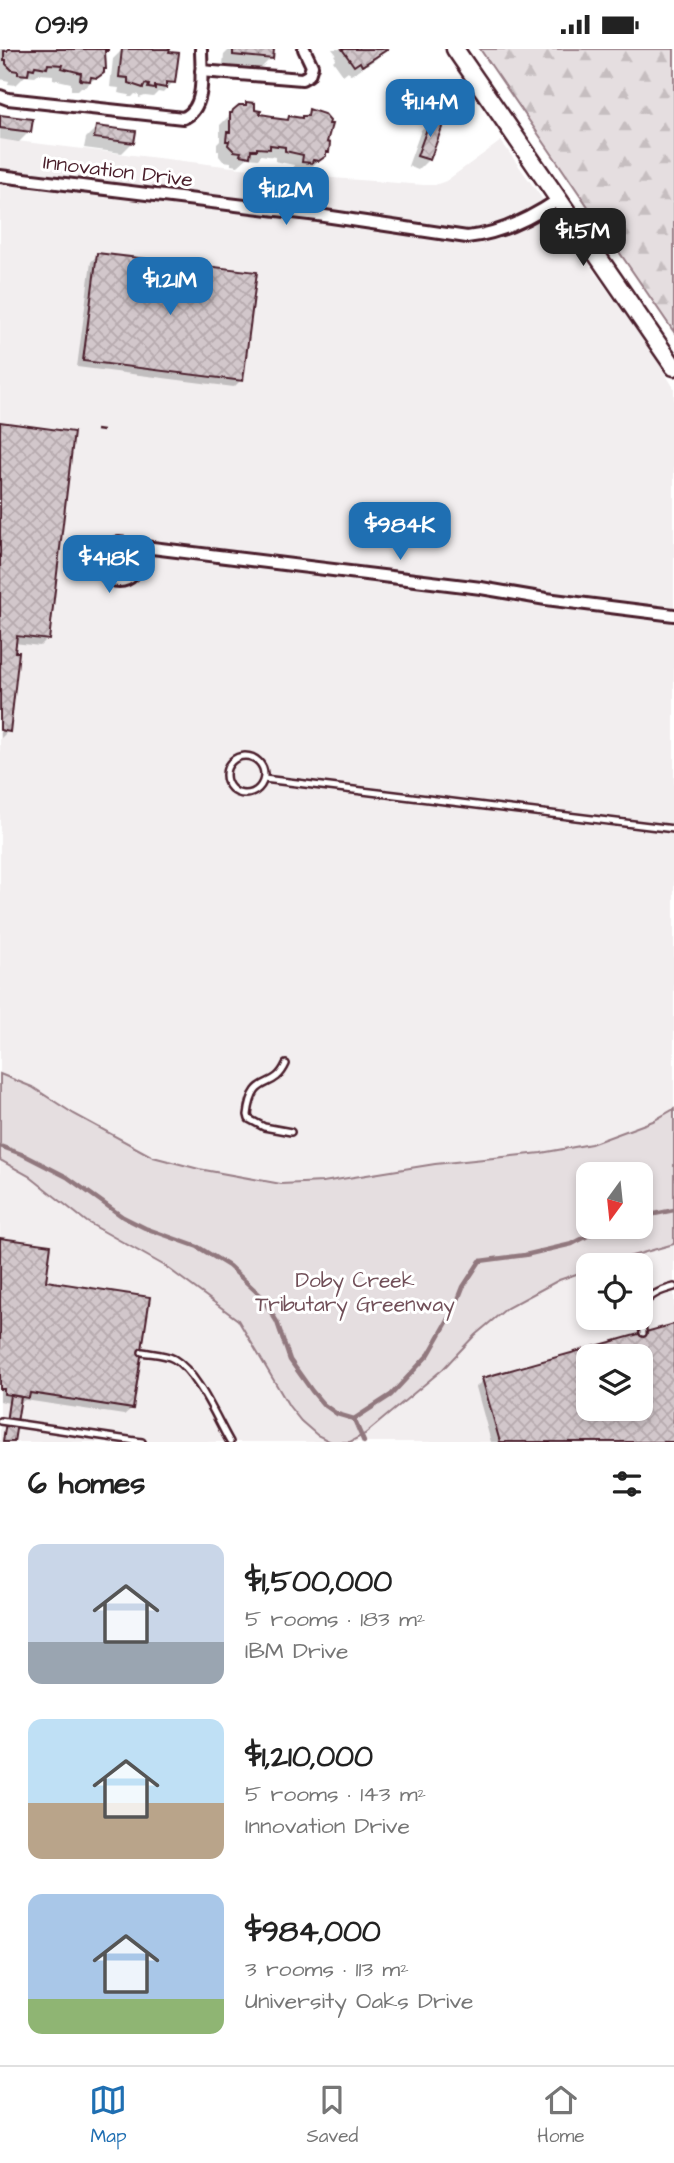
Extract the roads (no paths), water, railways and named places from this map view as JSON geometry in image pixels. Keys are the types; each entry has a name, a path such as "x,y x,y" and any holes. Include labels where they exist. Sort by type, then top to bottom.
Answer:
{"street":[{"path":"0,96 183,117 191,114 197,106 201,49"},
{"path":"201,71 302,79 309,75 312,66 304,49"},
{"path":"454,49 674,367"},
{"name":"Innovation Drive","path":"0,176 318,215 455,236 477,236 494,231 525,220 558,200"},
{"path":"133,550 144,547 309,566 674,615"}],"lane":[{"path":"247,756 258,761 264,779 253,793 240,794 226,781 226,768 235,759 247,756"},
{"path":"264,779 674,829"},
{"path":"286,1064 277,1078 254,1091 248,1115 249,1119 257,1124 290,1132"},
{"path":"643,1333 641,1311 648,1298 661,1290 674,1287"},
{"path":"142,1352 168,1357 189,1371 230,1442"},
{"path":"0,1421 142,1442"}],"waterway":[{"path":"0,1146 67,1177 123,1217 198,1247 229,1266 261,1296 277,1322 290,1360 312,1391 323,1404 337,1414 354,1419 391,1395 429,1354 454,1310 463,1287 480,1261 525,1255 572,1244 582,1239"},
{"path":"653,1214 674,1210"},
{"path":"354,1419 364,1442"}],"park label":[{"name":"Doby Creek Tributary Greenway","path":"355,1292"}]}
